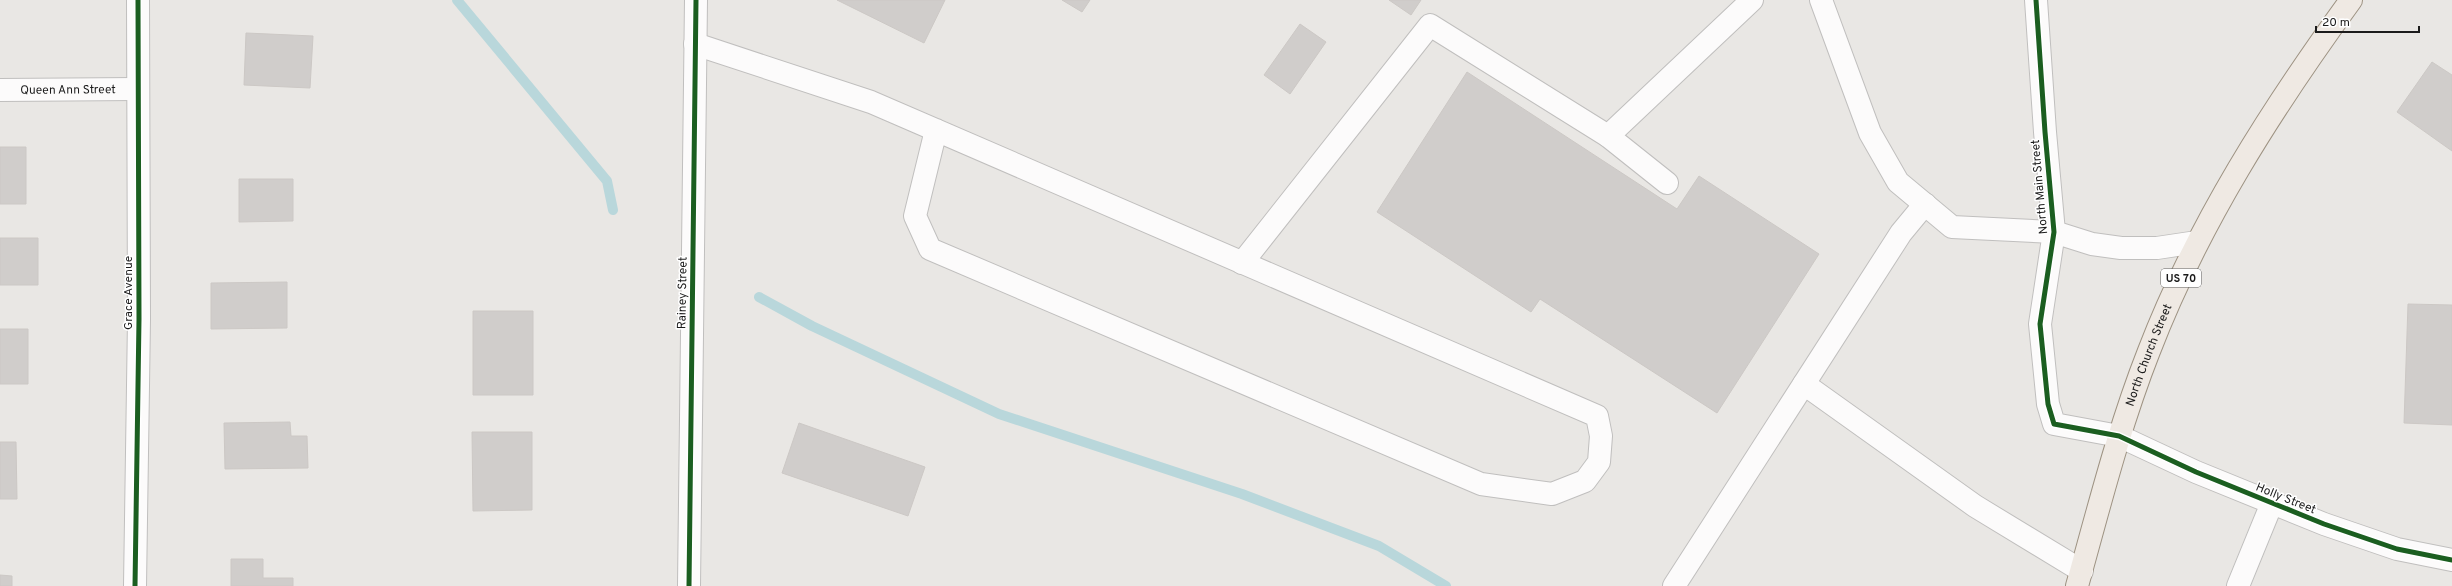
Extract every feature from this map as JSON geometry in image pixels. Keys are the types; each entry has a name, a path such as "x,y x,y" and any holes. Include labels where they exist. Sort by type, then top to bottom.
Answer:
{"main road":[{"name":"North Church Street","path":"2079,578 2119,436 2149,350 2197,242 2255,140 2351,0"}],"street":[{"name":"Grace Avenue","path":"135,586 138,319 138,0"},
{"name":"Rainey Street","path":"689,586 696,0"},
{"path":"1608,136 1752,0"},
{"path":"1821,0 1870,133 1898,182 1952,227 2054,232"},
{"name":"North Main Street","path":"2036,0 2045,132 2054,232 2040,324 2048,404 2054,424 2119,436"},
{"path":"1242,263 1430,25 1608,136 1667,183"},
{"path":"695,44 871,102 936,130 1242,263 1597,416 1601,436 1599,462 1585,481 1552,494 1481,484 930,250 915,216 936,130"},
{"name":"Queen Ann Street","path":"0,90 137,89"},
{"path":"1674,586 1901,233 1925,204"},
{"name":"North Main Street","path":"2054,232 2092,244 2121,248 2157,248 2197,242"},
{"path":"1804,384 2079,578"},
{"name":"Holly Street","path":"2119,436 2196,472 2272,503 2397,549 2452,560"},
{"path":"2238,586 2272,503"}],"building":[{"path":"837,0 945,0 924,43"},
{"path":"1062,0 1090,0 1082,12"},
{"path":"1389,0 1421,0 1411,15"},
{"path":"1300,24 1326,42 1290,94 1264,75"},
{"path":"246,33 313,36 310,88 244,85"},
{"path":"2432,62 2452,75 2452,151 2397,112"},
{"path":"1467,72 1677,209 1699,176 1819,254 1717,413 1540,299 1531,312 1377,212"},
{"path":"0,147 26,147 26,204 0,204"},
{"path":"239,179 293,179 293,221 239,222"},
{"path":"0,238 38,238 38,285 0,285"},
{"path":"287,282 287,328 211,329 211,283"},
{"path":"2408,304 2452,305 2452,425 2404,423"},
{"path":"473,311 533,311 533,395 473,395"},
{"path":"0,329 28,329 28,384 0,384"},
{"path":"290,422 291,436 307,436 308,468 225,469 224,423"},
{"path":"799,423 925,467 908,516 782,473"},
{"path":"472,432 532,432 532,510 473,511"},
{"path":"0,442 16,442 17,499 0,499"},
{"path":"231,559 263,559 263,578 293,578 293,586 231,586"},
{"path":"0,575 12,576 12,586 0,586"}],"waterway":[{"path":"457,0 607,181 613,210"},
{"path":"759,297 812,326 999,414 1242,494 1379,546 1446,586"}],"cycle path":[{"path":"135,586 139,319 138,0"},
{"path":"689,586 696,0"},
{"path":"2036,0 2045,132 2054,232 2040,324 2048,404 2054,424 2119,436 2196,472 2324,524 2397,549 2452,560"}]}
